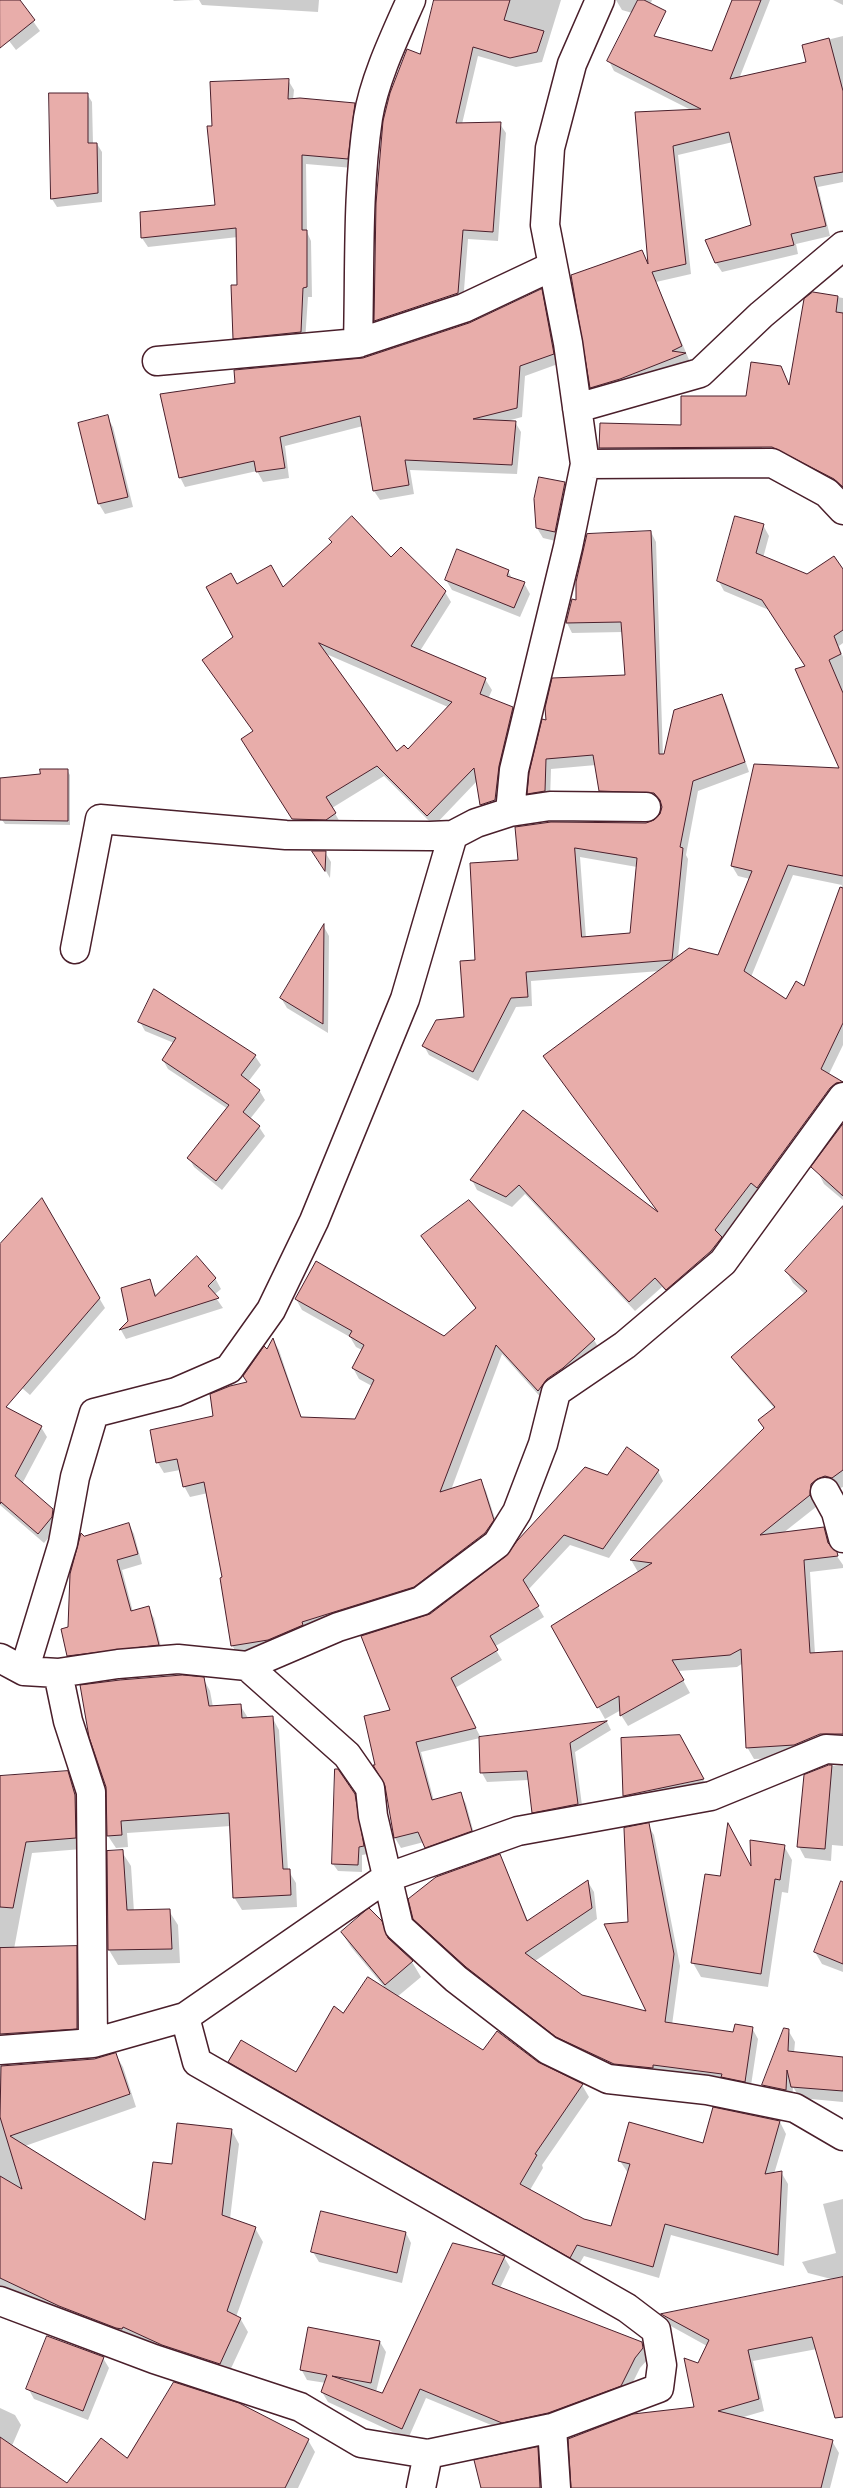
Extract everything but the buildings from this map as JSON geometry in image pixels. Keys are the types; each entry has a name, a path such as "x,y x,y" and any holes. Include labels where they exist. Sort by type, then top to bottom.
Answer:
{"street":[{"path":"358,343 361,199 368,117 388,51 411,0"},
{"path":"510,812 514,770 570,538 585,464 568,343 545,225 550,148 572,64 600,0"},
{"path":"577,408 700,373 761,315 843,246"},
{"path":"157,361 303,346 358,343 464,308 553,266"},
{"path":"585,464 772,463 827,494 843,510"},
{"path":"75,949 100,819 286,836 453,835 476,823 510,812 550,806 646,807"},
{"path":"24,1671 63,1543 75,1477 94,1413 176,1392 229,1369 271,1310 314,1221 405,999 453,835"},
{"path":"0,1658 24,1671 58,1673 118,1664 178,1659 248,1666 338,1627 421,1601 497,1544 517,1512 540,1452 556,1392 625,1345 723,1262 843,1097"},
{"path":"825,1492 836,1512 843,1538"},
{"path":"248,1666 346,1755 370,1788 372,1816 399,1927 456,1979 548,2050 608,2079 707,2090 795,2108 843,2136"},
{"path":"58,1673 68,1721 91,1792 93,2043"},
{"path":"0,2050 93,2043 186,2017 386,1878 518,1831 711,1796 826,1749 843,1750"},
{"path":"0,2301 154,2359 300,2407 361,2443 428,2454 552,2428 660,2388 662,2365 656,2330 627,2308 197,2062 186,2017"},
{"path":"552,2428 556,2488"},
{"path":"421,2488 428,2454"}]}
